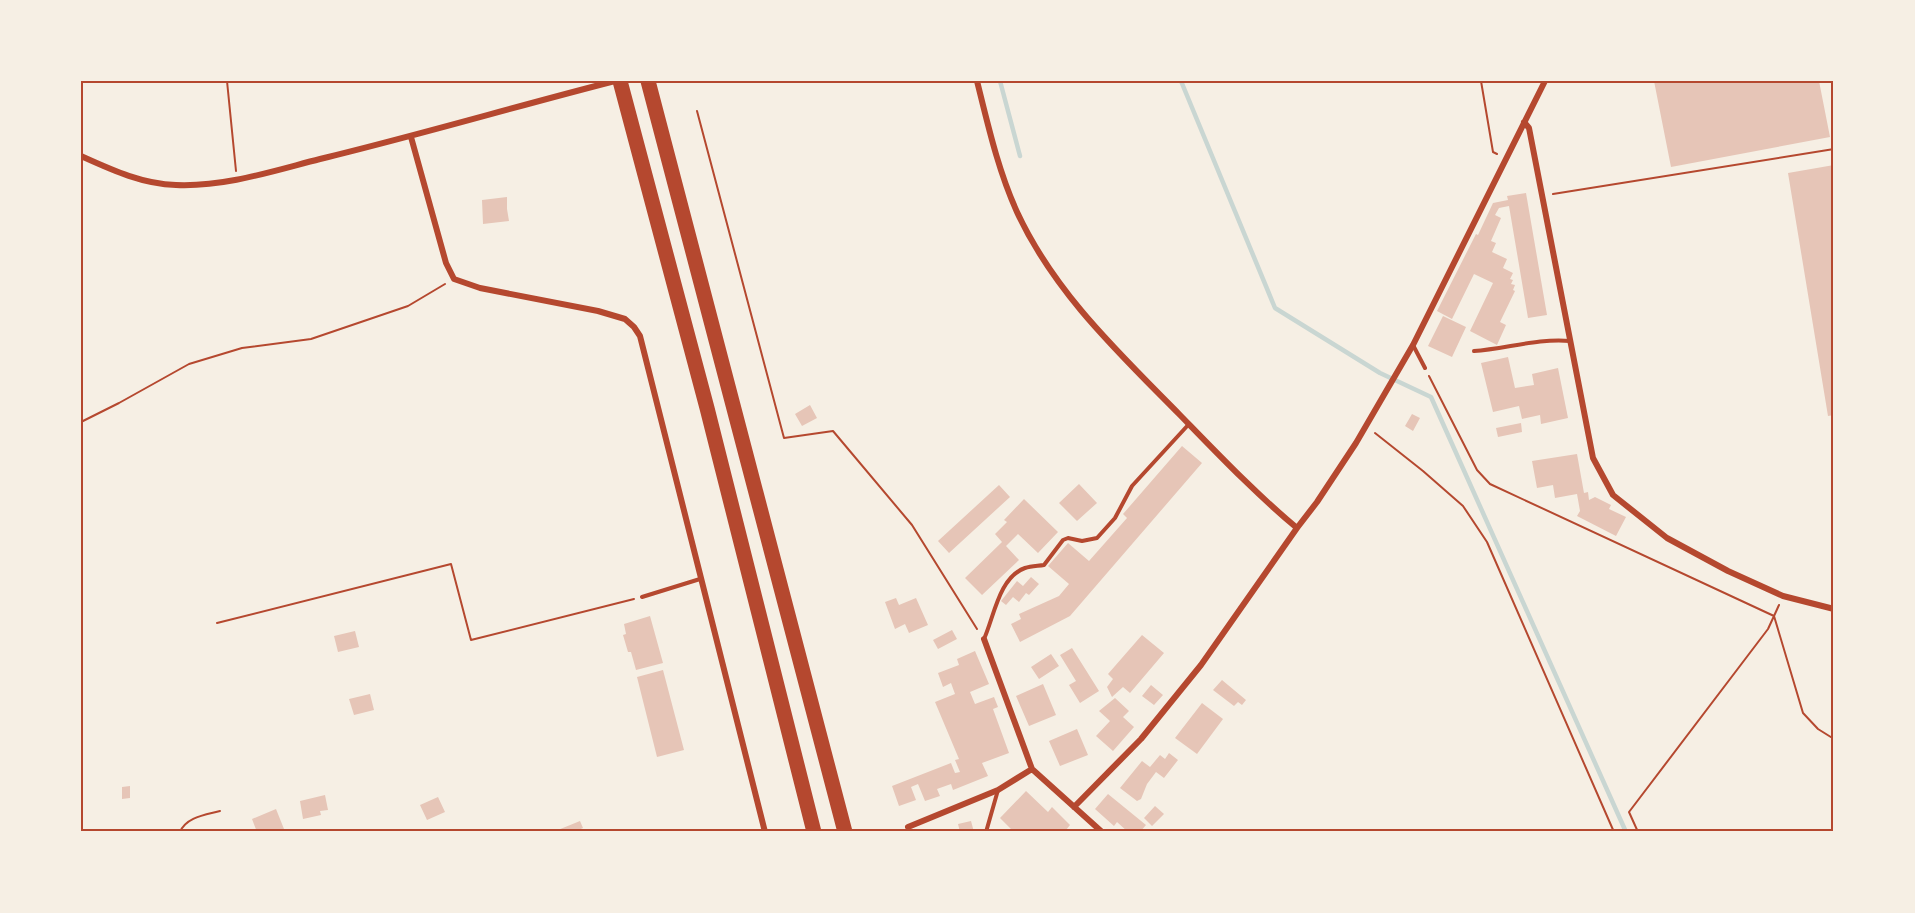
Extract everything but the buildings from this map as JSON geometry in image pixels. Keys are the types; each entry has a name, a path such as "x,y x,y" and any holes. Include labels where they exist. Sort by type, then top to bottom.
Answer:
{"highway":[{"path":"618,81 704,396 814,832"},
{"path":"648,81 845,832"}],"street":[{"path":"81,156 118,173 145,182 205,185 411,137 618,81"},
{"path":"977,81 999,168 1017,213 1052,275 1110,344 1266,502 1297,528"},
{"path":"1074,807 1141,739 1201,665 1317,502 1389,388 1413,345 1545,81"},
{"path":"1524,122 1529,128 1593,458 1613,495 1667,538 1728,571 1783,596 1834,609"},
{"path":"411,137 446,263 454,279 480,288 598,311 625,319 640,336 765,832"},
{"path":"984,639 1032,769 1102,832"},
{"path":"908,827 998,790 1032,769"}],"lane":[{"path":"1474,351 1495,350 1556,340 1570,341"},
{"path":"1413,345 1425,368"},
{"path":"984,639 992,622 998,596 1020,570 1028,566 1044,565 1063,540 1068,538 1082,541 1096,538 1115,518 1131,486 1189,424"},
{"path":"642,597 700,579"},
{"path":"986,832 998,790"}],"path":[{"path":"227,81 237,179"},
{"path":"1481,81 1493,152 1504,159"},
{"path":"697,111 784,438 833,431 912,525 984,639"},
{"path":"1542,196 1834,149"},
{"path":"81,422 189,364 242,348 311,339 408,306 454,279"},
{"path":"1425,368 1477,470 1490,484 1774,616 1803,713 1818,729 1834,739"},
{"path":"1365,426 1423,471 1463,506 1487,542 1614,832"},
{"path":"217,623 451,564 471,640 642,597"},
{"path":"1638,832 1629,812 1768,629 1783,596"},
{"path":"180,832 184,823 189,820 220,811"}],"waterway":[{"path":"1000,81 1020,156"},
{"path":"1181,81 1275,308 1380,373 1431,397 1626,832"}]}
